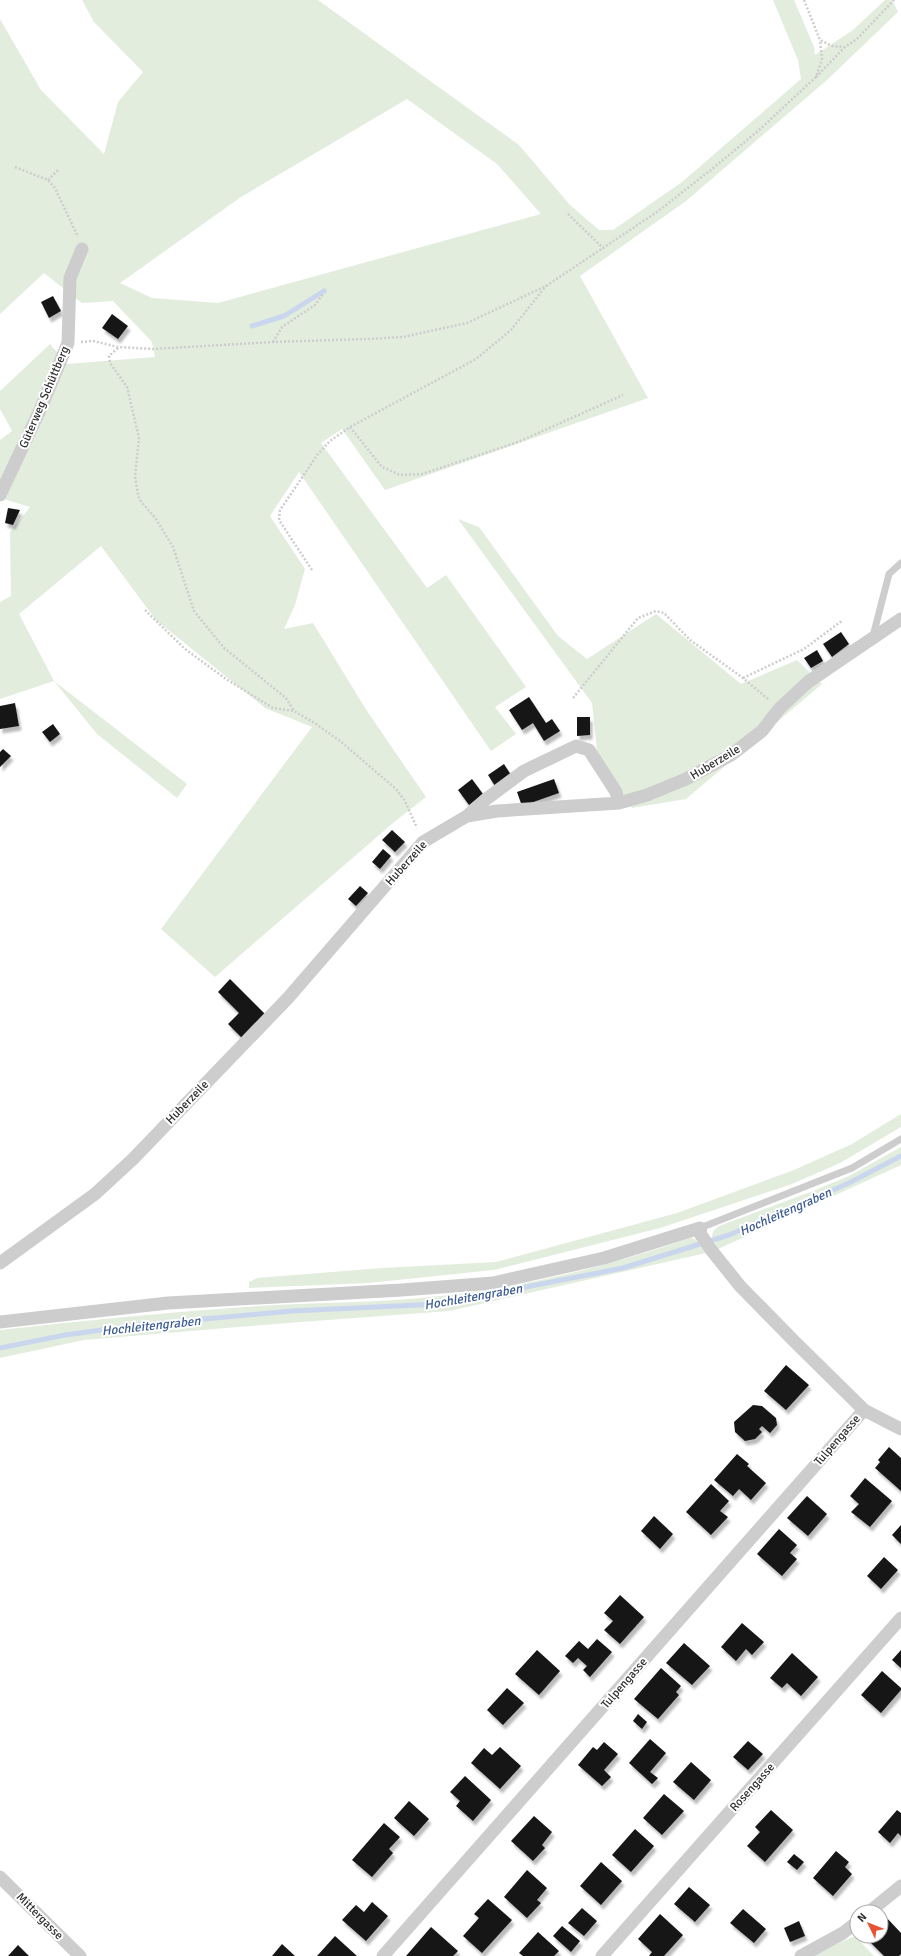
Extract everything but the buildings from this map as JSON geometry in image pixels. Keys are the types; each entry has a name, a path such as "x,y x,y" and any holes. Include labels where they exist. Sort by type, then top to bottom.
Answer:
{"street":[{"name":"Güterweg Schüttberg","path":"0,495 40,410 68,343 70,278 82,249"},
{"name":"Huberzeile","path":"0,1263 95,1194 133,1159 288,998 423,842 467,816 498,811 619,803 647,795 686,779 731,755 762,731 779,709 808,682 901,620"},
{"path":"467,816 485,800 524,771 576,746 589,750 616,792 619,803"},
{"path":"0,1322 168,1303 402,1290 493,1283 604,1258 700,1231 712,1251 740,1286 864,1410 901,1429"},
{"name":"Tulpengasse","path":"383,1956 864,1410"},
{"name":"Rosengasse","path":"602,1956 901,1618"},
{"name":"Mittergasse","path":"0,1877 80,1956"},
{"path":"879,1904 901,1886"},
{"path":"801,1956 843,1934 849,1929"}],"lane":[{"path":"873,638 889,574 901,563"},
{"path":"700,1231 852,1168 901,1139"}],"path":[{"path":"804,0 820,40 822,59 816,77"},
{"path":"68,343 93,341 118,347 153,349 273,342 403,337 467,323 546,286 657,212 712,169 816,77 845,47 857,39 894,0"},
{"path":"820,40 832,46 845,47"},
{"path":"15,167 48,180 55,188 76,229"},
{"path":"48,180 58,170"},
{"path":"568,214 602,248"},
{"path":"312,570 279,520 280,510 318,454 330,441 350,427 476,359 511,330 546,286"},
{"path":"273,342 282,327 316,305 323,294"},
{"path":"118,347 109,356 110,364 128,387 139,438 135,477 139,499 156,519 173,547 194,611 224,648 286,698 294,711"},
{"path":"350,427 382,466 400,475 422,474 518,442 622,395"},
{"path":"145,610 185,649 226,679 273,708 294,711 340,741 396,789 406,801 423,842"},
{"path":"573,698 638,618 656,611 664,613 690,640 742,678 779,709"},
{"path":"742,678 804,649 843,620"}],"green space":[{"path":"82,0 318,0 519,145 570,205 599,230 613,230 682,182 801,79 798,60 773,0 794,0 814,47 815,55 853,30 885,0 892,0 898,12 827,80 686,201 580,276 648,398 385,490 342,429 321,443 427,588 446,575 526,687 495,707 516,734 491,751 299,472 270,516 305,569 295,605 284,629 313,623 367,711 426,797 393,823 215,977 161,929 312,727 265,708 156,620 101,546 19,614 54,681 0,699 0,602 11,596 10,532 30,507 0,498 0,440 12,431 0,409 0,391 50,344 67,364 155,357 152,342 113,301 82,303 44,273 0,314 0,19 41,90 104,154 118,102 143,72 94,22","holes":["407,99 497,164 541,214 218,303 152,298 120,283 241,197"]},
{"path":"458,519 479,527 558,636 587,659 656,614 741,684 797,660 822,684 686,799 632,808 597,751 592,703"},
{"path":"54,681 187,784 177,798 97,734"},
{"path":"901,1114 901,1127 840,1163 792,1184 660,1228 494,1270 368,1283 249,1288 249,1282 257,1278 382,1268 496,1262 677,1213 794,1170 852,1144"},
{"path":"901,1147 901,1165 718,1249 712,1237 713,1231 719,1226 849,1176"},
{"path":"690,1238 695,1239 706,1253 449,1311 84,1340 0,1358 0,1330 194,1311 282,1305 396,1300 473,1292 567,1274 629,1258"},
{"path":"849,1939 849,1944 863,1944 874,1956 809,1956"}],"waterway":[{"path":"252,326 284,316 324,291"},
{"name":"Hochleitengraben","path":"0,1348 65,1335 138,1325 292,1311 439,1304 623,1268 729,1235 849,1183 901,1156"}]}
